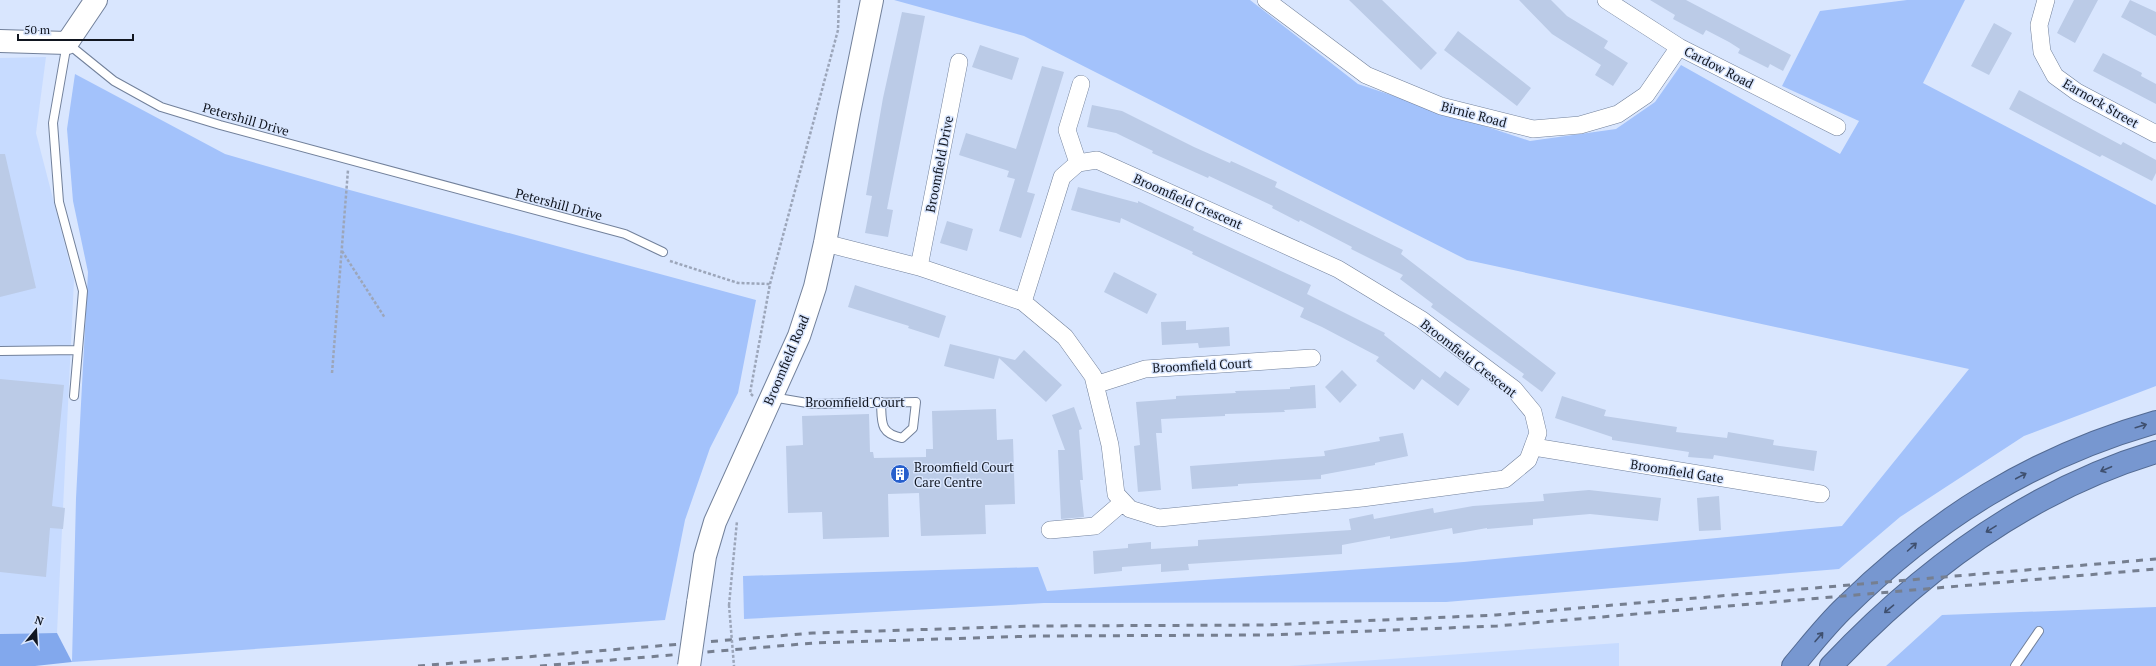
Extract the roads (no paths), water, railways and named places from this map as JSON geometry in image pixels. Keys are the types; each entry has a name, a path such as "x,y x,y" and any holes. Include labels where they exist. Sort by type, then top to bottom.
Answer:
{"highway":[{"path":"1793,666 1844,608 1921,539 1949,518 1987,494 2045,463 2113,435 2156,422"},
{"path":"1831,666 1869,625 1954,555 1986,532 2025,508 2089,477 2129,460 2156,452"}],"street":[{"path":"0,41 67,43 96,0"},
{"name":"Broomfield Road","path":"689,666 705,556 715,522 799,336 815,288 872,0"},
{"name":"Birnie Road","path":"1266,0 1366,75 1441,106 1533,129 1580,125 1618,114 1646,95 1679,47"},
{"name":"Cardow Road","path":"1606,0 1679,47 1837,127"},
{"name":"Earnock Street","path":"2046,0 2039,25 2042,52 2055,76 2077,92 2156,134"},
{"name":"Broomfield Drive","path":"919,267 959,62"},
{"path":"1023,302 1062,177 1078,163 1068,130 1081,84"},
{"name":"Broomfield Crescent","path":"825,243 919,267 1023,302 1065,337 1093,376 1110,445 1116,494 1130,509 1159,518 1369,497 1504,478 1528,460 1538,433 1532,412 1514,389 1422,320 1338,269 1097,160 1078,163"},
{"name":"Broomfield Court","path":"1095,385 1145,369 1312,358"},
{"name":"Broomfield Gate","path":"1534,447 1821,494"},
{"path":"1050,530 1095,526 1124,502"}],"lane":[{"name":"Petershill Drive","path":"67,43 114,81 161,107 220,125 348,160 626,234 663,252"},
{"path":"67,43 53,123 58,202 83,291 74,396"},
{"path":"0,351 78,350"},
{"name":"Broomfield Court","path":"769,401 813,404 881,402 916,402 916,416 913,428 902,438 890,435 883,428 881,402"},
{"path":"2015,666 2039,632"}],"railway":[{"path":"418,666 813,633 1035,626 1267,625 1496,615 2156,559"},
{"path":"540,666 814,643 1035,636 1267,635 1497,626 2156,569"}],"place":[{"name":"Broomfield Court Care Centre","path":"900,474"}]}
